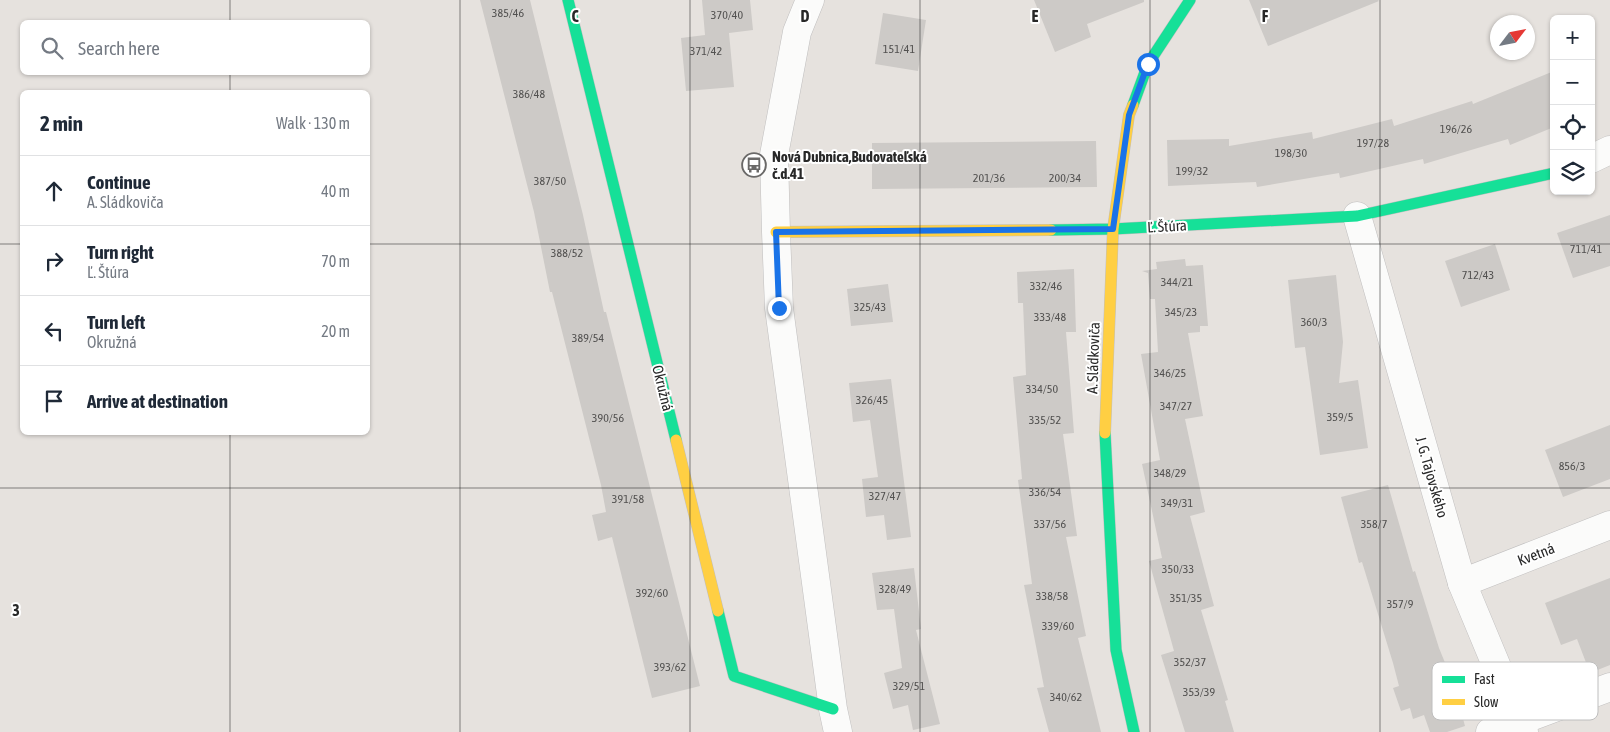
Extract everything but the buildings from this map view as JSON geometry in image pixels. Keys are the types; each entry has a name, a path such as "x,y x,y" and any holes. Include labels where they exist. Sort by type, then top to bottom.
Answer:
{"street":[{"name":"Okružná","path":"568,0 734,676 835,720"},
{"name":"Okružná","path":"810,0 797,32 774,155 776,232 779,308 835,720"},
{"name":"A. Sládkoviča","path":"1134,732 1116,650 1104,446 1113,229 1129,115 1148,64 1190,0"},
{"path":"1595,157 1610,150"},
{"name":"Ľ. Štúra","path":"776,232 1113,229 1357,216 1550,174"},
{"name":"J. G. Tajovského","path":"1357,216 1462,583 1495,662"},
{"name":"Kvetná","path":"1462,583 1610,525"},
{"path":"1598,692 1610,687"},
{"path":"1490,732 1522,726 1536,720"}],"traffic: fast":[{"path":"568,0 676,440"},
{"path":"1133,105 1148,64 1190,0"},
{"path":"1051,230 1113,229 1357,216 1550,174"},
{"path":"1105,433 1116,650 1134,732"},
{"path":"718,611 734,676 833,709"}],"traffic: slow":[{"path":"1105,433 1113,229 1129,115 1133,105"},
{"path":"776,232 1051,230"},
{"path":"676,440 718,611"}],"place":[{"name":"Nová Dubnica,Budovateľská č.d.41","path":"754,165"}],"route":[{"path":"779,308 776,232 1113,229 1129,115 1148,64"}]}
